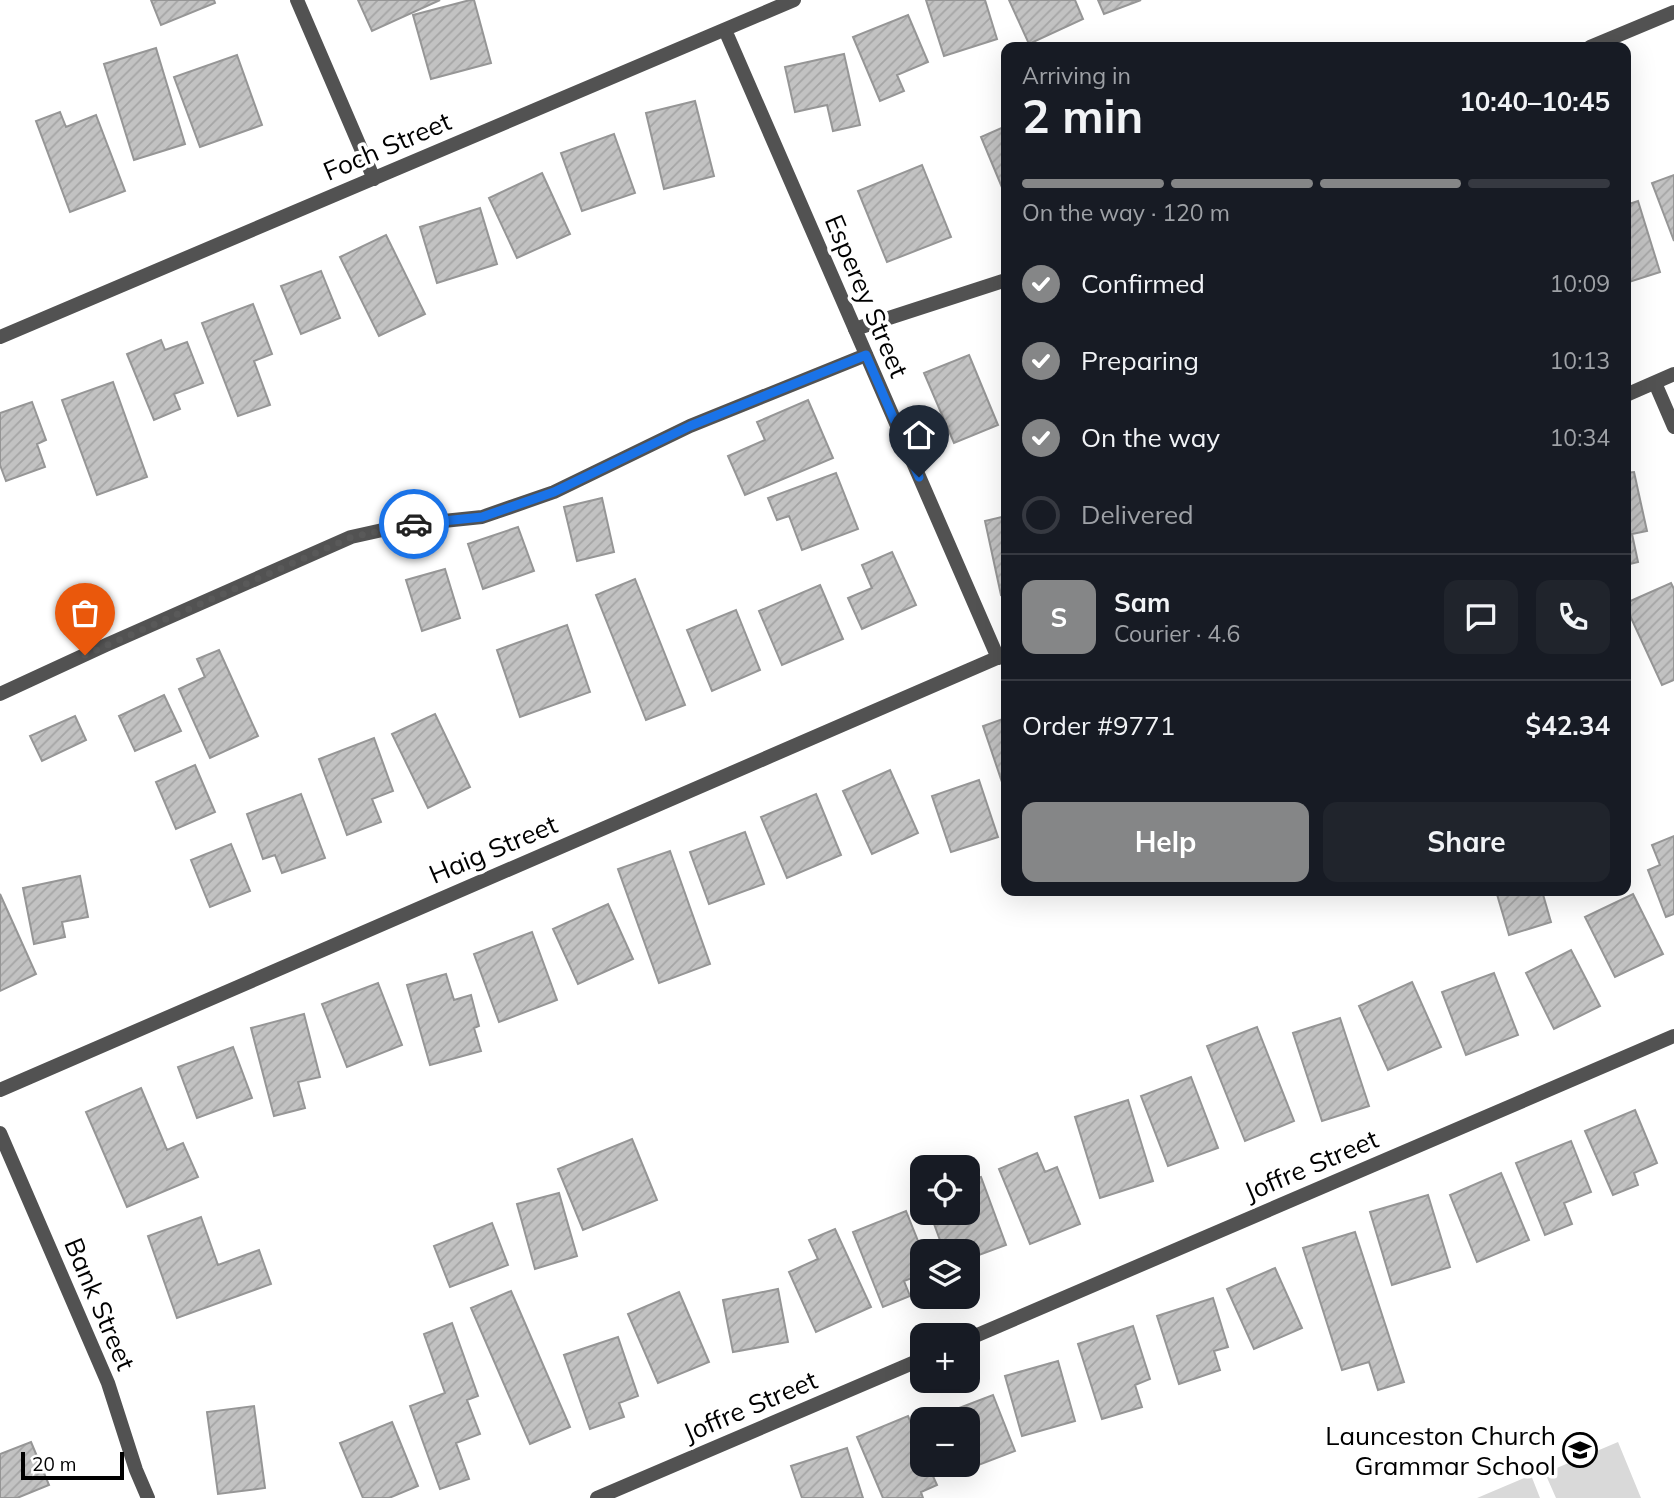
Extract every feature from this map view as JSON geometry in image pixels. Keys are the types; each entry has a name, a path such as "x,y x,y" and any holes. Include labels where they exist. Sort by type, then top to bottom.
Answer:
{"street":[{"path":"298,0 374,179"},
{"name":"Foch Street","path":"0,337 794,0"},
{"path":"1602,42 1674,12"},
{"name":"Esperey Street","path":"725,30 866,355 1001,654"},
{"path":"855,329 1001,282"},
{"path":"0,694 352,537 405,525 482,517 554,492 690,426 866,355"},
{"path":"1631,393 1674,374"},
{"path":"1655,383 1674,427"},
{"name":"Haig Street","path":"0,1090 1001,656"},
{"name":"Joffre Street","path":"980,1334 1674,1036"},
{"name":"Bank Street","path":"0,1133 108,1383 136,1470 148,1498"},
{"name":"Joffre Street","path":"597,1498 910,1364"}],"shaded area":[{"path":"1618,1442 1641,1498 1556,1498 1545,1473"},
{"path":"1531,1475 1540,1498 1477,1498"}],"building":[{"path":"151,0 214,0 215,3 161,25"},
{"path":"358,0 440,0 372,31"},
{"path":"474,0 491,63 431,79 413,15"},
{"path":"926,0 985,0 997,39 944,56"},
{"path":"1009,0 1075,0 1083,19 1028,42"},
{"path":"1098,0 1141,0 1104,14"},
{"path":"908,15 928,62 897,75 904,91 880,101 853,37"},
{"path":"156,48 185,144 134,160 104,64"},
{"path":"844,54 860,125 833,131 827,105 795,112 785,67"},
{"path":"237,55 262,125 200,147 174,77"},
{"path":"695,101 714,176 664,189 646,113"},
{"path":"60,112 66,127 96,115 125,191 70,212 36,121"},
{"path":"1001,128 1001,185 981,137"},
{"path":"614,134 635,193 582,211 561,153"},
{"path":"922,165 951,237 887,262 858,191"},
{"path":"542,173 570,234 517,258 489,198"},
{"path":"1674,175 1674,241 1652,183"},
{"path":"1638,201 1660,272 1631,281 1631,203"},
{"path":"480,208 497,264 437,283 420,227"},
{"path":"386,235 425,314 379,336 340,257"},
{"path":"321,271 340,318 301,334 281,286"},
{"path":"253,304 272,354 254,361 270,405 238,416 202,323"},
{"path":"161,340 165,350 187,342 203,383 174,394 180,409 154,420 127,354"},
{"path":"969,355 998,425 954,443 924,373"},
{"path":"113,382 147,477 97,495 62,400"},
{"path":"808,400 833,458 745,495 728,456 765,440 757,422"},
{"path":"32,402 46,440 37,444 45,467 6,481 0,465 0,413"},
{"path":"1631,472 1634,472 1647,531 1632,534 1638,562 1631,564"},
{"path":"836,473 858,529 802,550 789,516 777,520 768,498"},
{"path":"602,498 614,552 577,561 564,507"},
{"path":"1001,517 1001,595 985,521"},
{"path":"518,527 534,571 483,589 468,544"},
{"path":"892,552 916,605 862,629 848,598 872,588 862,565"},
{"path":"445,569 460,618 422,631 406,580"},
{"path":"635,579 685,705 646,720 596,595"},
{"path":"1671,583 1674,589 1674,680 1662,685 1631,618 1631,601"},
{"path":"820,585 843,639 782,665 759,611"},
{"path":"736,610 760,670 712,691 687,630"},
{"path":"567,625 590,692 520,717 497,650"},
{"path":"219,650 258,736 210,758 179,689 205,677 197,659"},
{"path":"164,695 181,731 135,751 119,716"},
{"path":"435,714 470,787 428,808 392,734"},
{"path":"75,716 86,740 42,761 30,736"},
{"path":"1001,720 1001,779 983,726"},
{"path":"374,738 393,791 372,799 381,822 347,835 319,759"},
{"path":"195,765 215,812 176,829 156,782"},
{"path":"890,770 918,833 872,854 843,791"},
{"path":"979,780 998,837 951,852 932,796"},
{"path":"301,794 325,858 282,873 275,855 263,859 247,814"},
{"path":"816,794 841,855 787,878 761,817"},
{"path":"745,832 764,884 709,904 690,852"},
{"path":"1674,836 1674,914 1666,917 1648,870 1660,865 1652,845"},
{"path":"231,844 250,891 210,907 191,860"},
{"path":"670,851 710,964 659,983 618,869"},
{"path":"80,876 88,917 62,922 65,937 34,944 23,888"},
{"path":"0,894 36,974 0,991"},
{"path":"1633,894 1663,954 1615,977 1585,917"},
{"path":"1497,896 1543,896 1551,922 1509,935"},
{"path":"608,904 633,959 578,984 553,929"},
{"path":"532,932 557,1000 499,1022 474,954"},
{"path":"1571,950 1600,1006 1554,1029 1526,973"},
{"path":"1494,973 1518,1035 1466,1055 1442,992"},
{"path":"446,974 454,1000 471,995 479,1026 474,1028 481,1051 430,1065 407,985"},
{"path":"1412,982 1441,1047 1388,1070 1359,1006"},
{"path":"378,983 402,1045 347,1067 322,1004"},
{"path":"304,1014 320,1077 298,1082 305,1108 274,1116 251,1028"},
{"path":"1340,1018 1369,1106 1322,1121 1293,1033"},
{"path":"1257,1027 1294,1121 1245,1141 1207,1046"},
{"path":"233,1047 252,1098 197,1118 178,1067"},
{"path":"1191,1077 1218,1148 1168,1166 1141,1096"},
{"path":"141,1088 167,1150 183,1143 198,1177 127,1207 86,1112"},
{"path":"1128,1100 1153,1181 1100,1198 1075,1117"},
{"path":"1635,1110 1657,1163 1634,1173 1638,1185 1613,1195 1585,1131"},
{"path":"632,1139 657,1200 583,1230 558,1169"},
{"path":"1571,1141 1591,1192 1564,1203 1572,1224 1545,1235 1516,1163"},
{"path":"1037,1153 1045,1172 1057,1167 1080,1224 1030,1244 999,1169"},
{"path":"1501,1173 1529,1240 1477,1262 1450,1195"},
{"path":"980,1177 1006,1245 980,1255 980,1239 940,1239 934,1225 980,1225"},
{"path":"559,1193 577,1256 535,1269 517,1204"},
{"path":"1428,1195 1450,1267 1392,1285 1370,1212"},
{"path":"906,1211 917,1239 910,1239 910,1279 904,1281 910,1296 883,1307 853,1232"},
{"path":"201,1217 218,1265 259,1250 271,1284 177,1318 148,1236"},
{"path":"492,1223 508,1265 450,1287 434,1246"},
{"path":"835,1229 871,1307 816,1332 789,1272 818,1259 809,1240"},
{"path":"1355,1232 1404,1382 1378,1390 1369,1362 1342,1370 1303,1248"},
{"path":"1275,1268 1302,1328 1254,1349 1227,1289"},
{"path":"778,1289 788,1342 733,1352 723,1300"},
{"path":"511,1291 570,1427 530,1444 471,1308"},
{"path":"679,1292 709,1362 658,1383 628,1314"},
{"path":"1213,1298 1228,1347 1214,1351 1220,1370 1179,1384 1157,1316"},
{"path":"452,1323 478,1396 467,1400 480,1434 456,1443 469,1479 440,1489 410,1406 445,1393 424,1334"},
{"path":"1133,1326 1150,1379 1135,1385 1142,1407 1102,1419 1078,1344"},
{"path":"618,1337 638,1396 619,1403 624,1417 590,1429 564,1355"},
{"path":"1058,1361 1075,1421 1022,1436 1005,1376"},
{"path":"993,1395 1015,1451 980,1464 980,1407 962,1407"},
{"path":"254,1406 265,1488 218,1494 207,1412"},
{"path":"908,1416 910,1477 933,1477 937,1485 921,1492 923,1498 883,1498 857,1437"},
{"path":"392,1422 418,1486 389,1498 363,1498 340,1443"},
{"path":"31,1442 49,1485 17,1498 0,1498 0,1454"},
{"path":"847,1448 863,1498 802,1498 791,1466"}],"way so far":[{"path":"85,655 352,537 414,524"}],"place":[{"name":"Launceston Church Grammar School","path":"1580,1450"}],"route":[{"path":"414,524 482,517 554,492 690,426 866,355 919,477"}]}
